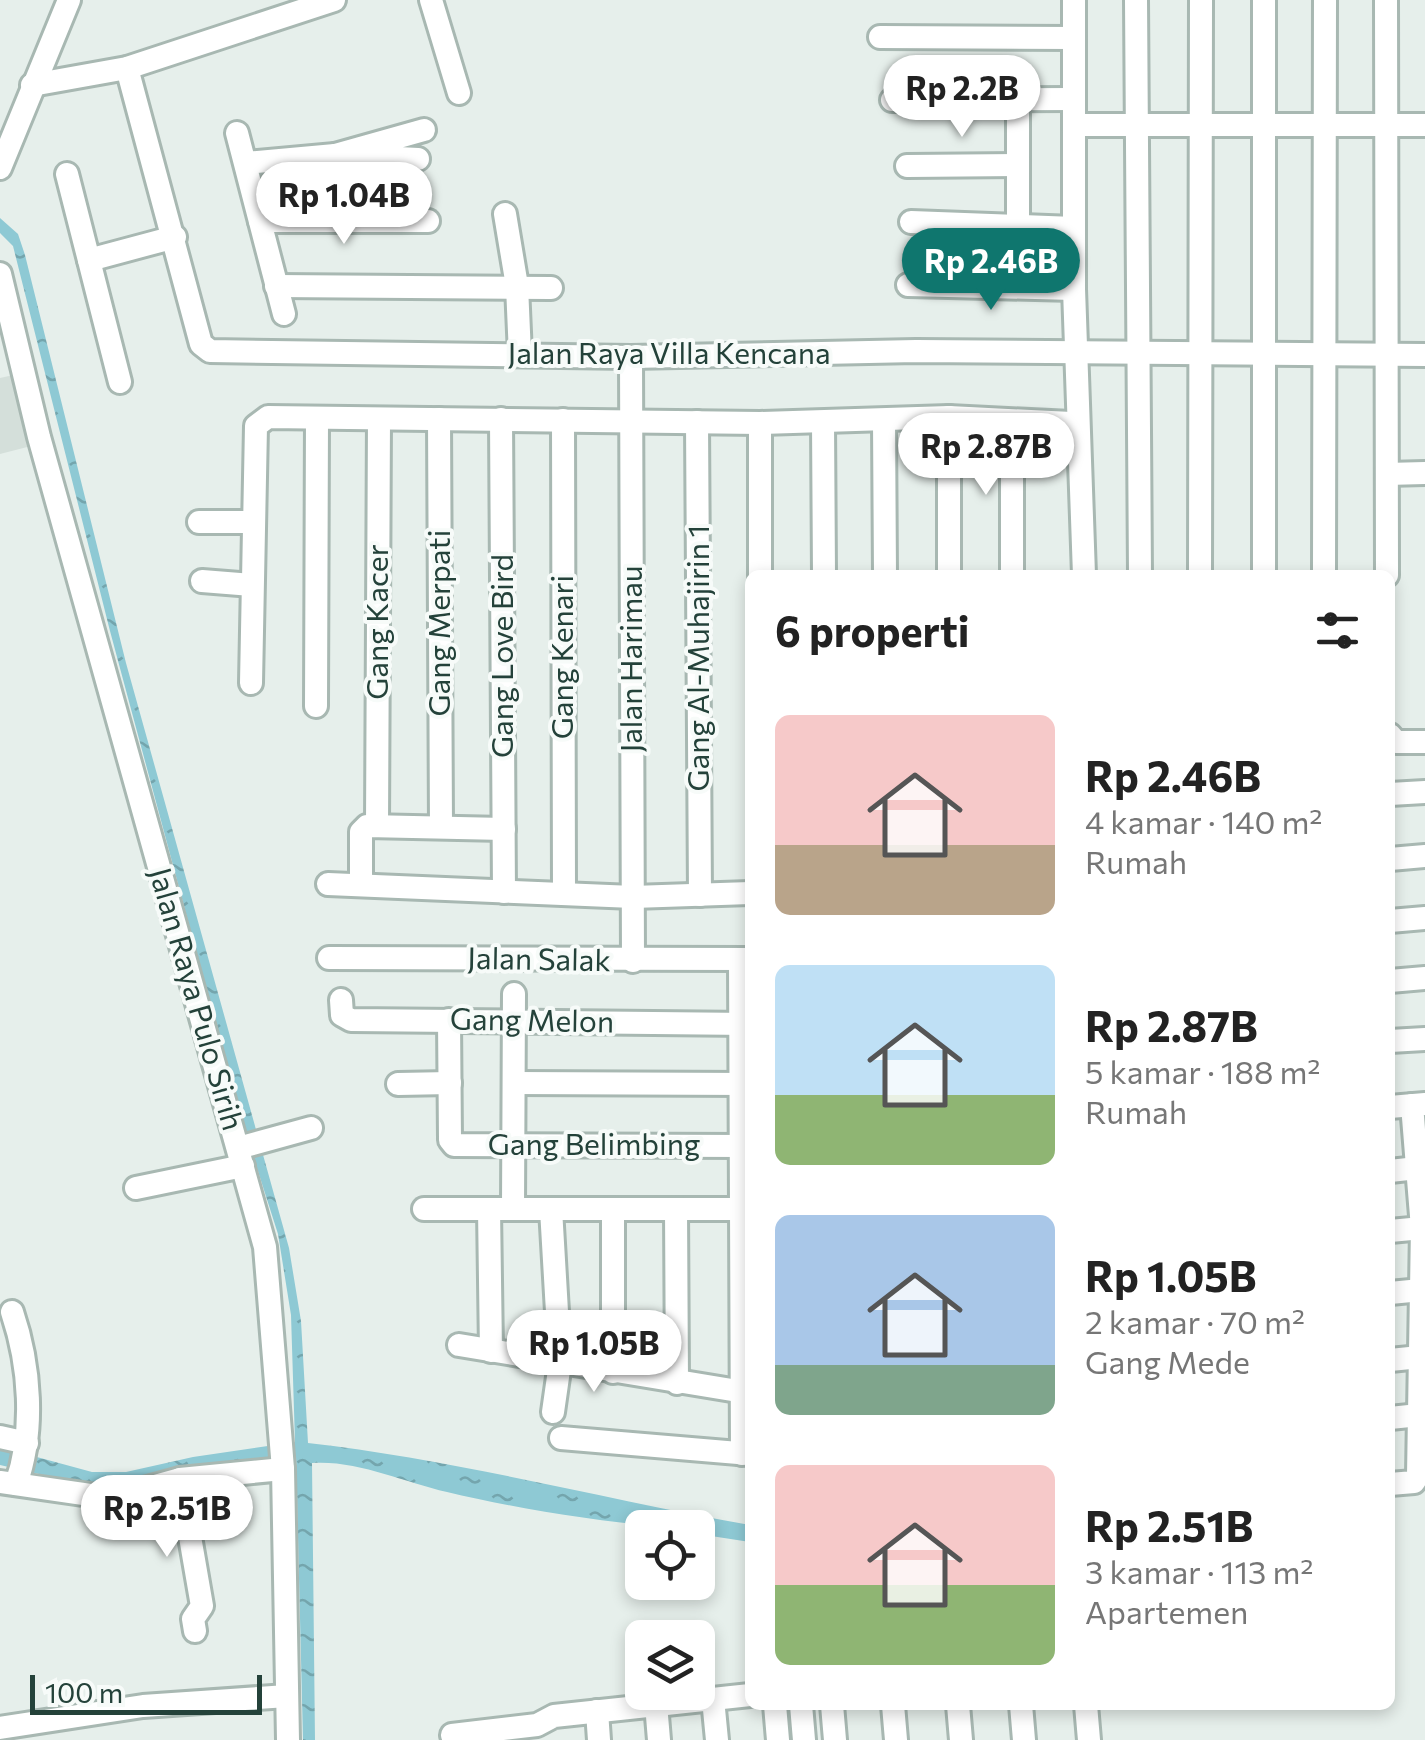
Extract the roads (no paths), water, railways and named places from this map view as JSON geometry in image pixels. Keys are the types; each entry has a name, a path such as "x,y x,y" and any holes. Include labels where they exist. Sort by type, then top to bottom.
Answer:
{"street":[{"path":"0,168 69,0"},
{"path":"32,84 127,68 334,0"},
{"path":"431,0 458,94"},
{"path":"1074,0 1074,288 1080,353 1084,570"},
{"path":"1136,0 1140,125 1140,570"},
{"path":"1200,570 1201,0"},
{"path":"1264,0 1264,570"},
{"path":"1324,570 1325,0"},
{"path":"1386,0 1387,570"},
{"path":"880,37 1074,38"},
{"name":"Jalan Raya Villa Kencana","path":"127,68 202,344 210,350 520,356 1425,356"},
{"path":"1018,99 1018,226"},
{"path":"892,100 1074,99"},
{"path":"1074,125 1425,125"},
{"path":"335,155 424,130"},
{"path":"237,133 284,314"},
{"path":"246,163 335,155 418,159"},
{"path":"907,166 1018,166"},
{"path":"67,174 120,382"},
{"path":"506,214 520,356"},
{"path":"260,220 428,222"},
{"path":"911,222 1074,228"},
{"path":"89,260 175,237"},
{"name":"Jalan Raya Pulo Sirih","path":"0,274 38,437 247,1150 265,1246 282,1456 288,1740"},
{"path":"908,284 1074,288"},
{"path":"276,286 551,288"},
{"name":"Jalan Harimau","path":"631,356 633,961"},
{"path":"251,683 256,426 268,417 760,423 950,417 1071,423"},
{"path":"949,570 950,417"},
{"path":"316,706 317,418"},
{"name":"Gang Kacer","path":"378,825 379,419"},
{"name":"Gang Merpati","path":"439,419 441,827"},
{"name":"Gang Love Bird","path":"501,420 504,892"},
{"name":"Gang Kenari","path":"563,420 564,894"},
{"path":"884,421 885,570"},
{"name":"Gang Al-Muhajirin 1","path":"698,422 700,895"},
{"path":"823,422 824,570"},
{"path":"1012,422 1012,570"},
{"path":"760,423 760,570"},
{"path":"1387,474 1425,474"},
{"path":"198,522 254,522"},
{"path":"202,582 252,585"},
{"path":"1395,741 1425,742"},
{"path":"1395,794 1425,792"},
{"path":"362,885 361,832 378,825 504,829"},
{"path":"1395,859 1425,856"},
{"path":"328,884 633,897 745,893"},
{"path":"1395,921 1425,918"},
{"name":"Jalan Salak","path":"328,958 745,959"},
{"path":"745,959 745,1424"},
{"path":"1395,980 1425,978"},
{"path":"514,994 514,1209"},
{"name":"Gang Melon","path":"340,1000 342,1015 351,1020 745,1024"},
{"name":"Gang Belimbing","path":"449,1020 450,1140 454,1145 744,1146"},
{"path":"1395,1041 1425,1038"},
{"path":"398,1084 450,1083"},
{"path":"514,1083 745,1084"},
{"path":"1395,1484 1414,1482 1418,1476 1422,1228 1409,1106"},
{"path":"136,1188 311,1128"},
{"path":"1395,1170 1417,1168"},
{"path":"424,1209 744,1209"},
{"path":"489,1209 491,1351"},
{"path":"552,1209 560,1363 553,1412"},
{"path":"613,1209 614,1372"},
{"path":"676,1209 677,1383"},
{"path":"1395,1231 1422,1228"},
{"path":"1395,1293 1420,1290"},
{"path":"12,1312 24,1360 26,1446 12,1480 111,1498 282,1456"},
{"path":"458,1345 744,1393"},
{"path":"1395,1360 1420,1357"},
{"path":"1395,1417 1419,1415"},
{"path":"0,1437 26,1446"},
{"path":"562,1438 745,1454"},
{"path":"180,1479 202,1606 192,1620 195,1631"},
{"path":"715,1698 745,1695"},
{"path":"0,1728 39,1731 143,1706 287,1696"},
{"path":"452,1736 538,1733 554,1716 625,1708"},
{"path":"656,1710 659,1740"},
{"path":"714,1710 717,1740"},
{"path":"775,1710 778,1740"},
{"path":"801,1710 804,1740"},
{"path":"832,1710 835,1740"},
{"path":"893,1710 896,1740"},
{"path":"958,1710 961,1740"},
{"path":"1021,1710 1024,1740"},
{"path":"1086,1710 1089,1740"},
{"path":"597,1712 599,1740"}],"water":[{"path":"0,218 18,234 25,255 126,663 289,1248 301,1321 308,1443 475,1470 671,1510 625,1510 625,1523 605,1521 447,1492 363,1468 312,1463 315,1740 303,1740 296,1456 91,1486 0,1465 0,1447 92,1472 126,1472 193,1457 295,1442 291,1315 278,1234 241,1118 110,631 13,246 0,233"},
{"path":"715,1519 745,1524 745,1541 715,1537"}]}
